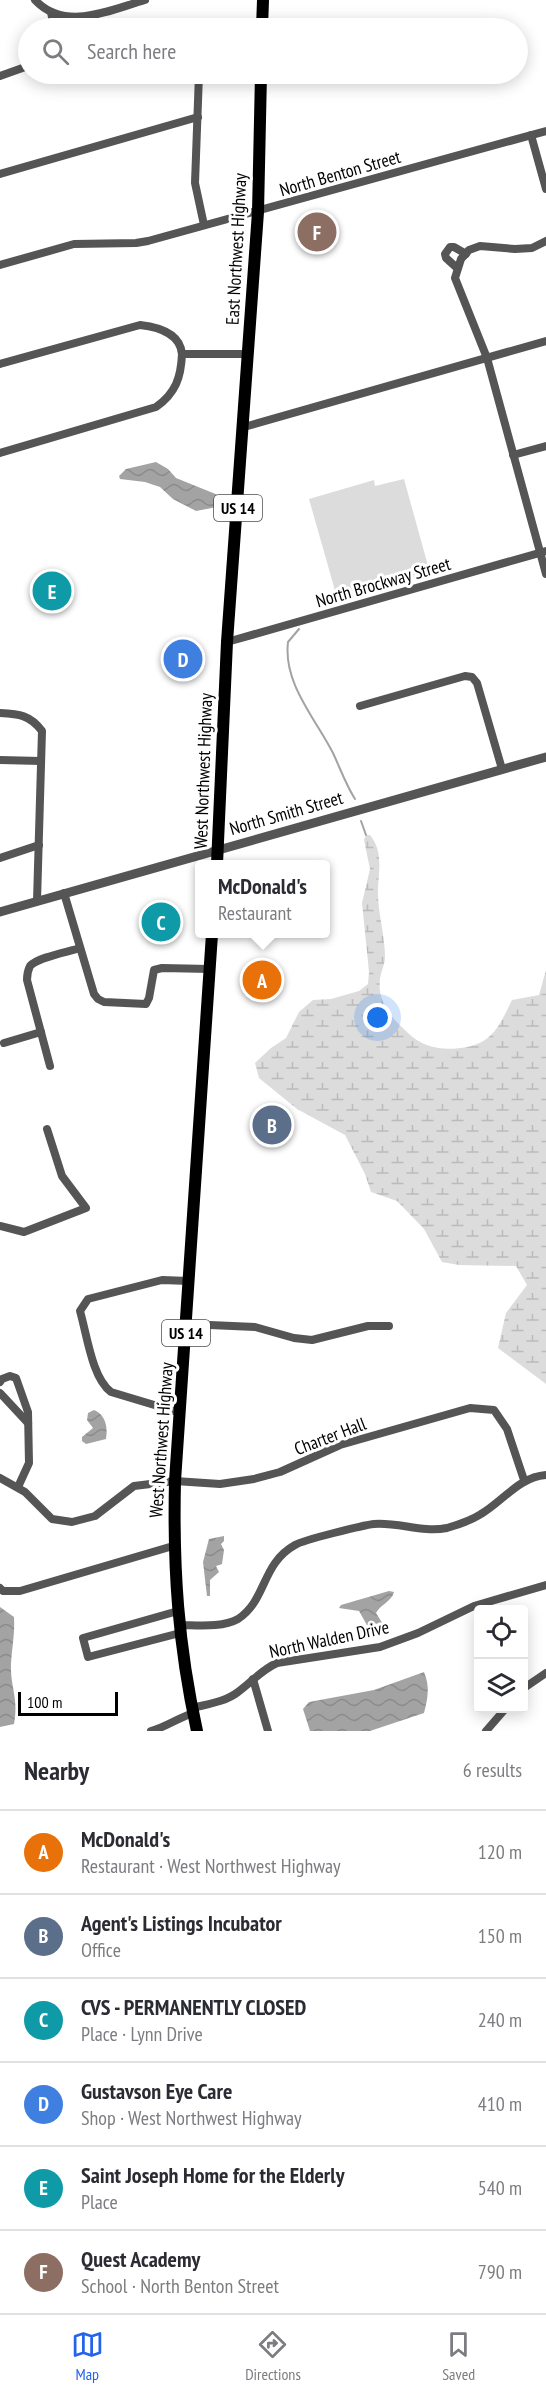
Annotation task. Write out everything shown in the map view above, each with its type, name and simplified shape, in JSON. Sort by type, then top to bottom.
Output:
[{"type":"main road","points":[[262,18],[263,0]]},
{"type":"main road","name":"East Northwest Highway","points":[[244,427],[258,212],[261,84]]},
{"type":"main road","name":"West Northwest Highway","points":[[217,860],[227,642],[244,427]]},
{"type":"main road","name":"West Northwest Highway","points":[[197,1731],[180,1629],[173,1546],[212,938]]},
{"type":"street","points":[[35,0],[51,12],[67,17],[84,17],[145,0]]},
{"type":"street","points":[[51,12],[52,18]]},
{"type":"street","points":[[0,76],[18,70]]},
{"type":"street","points":[[199,84],[195,183],[204,225]]},
{"type":"street","points":[[0,174],[198,117]]},
{"type":"street","name":"North Benton Street","points":[[0,265],[75,244],[136,243],[258,212],[546,131]]},
{"type":"street","points":[[531,135],[546,189]]},
{"type":"street","points":[[546,241],[532,248],[480,246],[469,250],[457,268],[455,278],[487,358],[513,455],[543,552],[546,574]]},
{"type":"street","points":[[457,268],[446,258],[447,249],[454,247],[466,254]]},
{"type":"street","points":[[0,364],[140,325],[158,329],[172,336],[180,345],[182,354],[181,370],[173,392],[156,407],[0,453]]},
{"type":"street","points":[[244,427],[546,341]]},
{"type":"street","points":[[182,354],[248,354]]},
{"type":"street","points":[[513,455],[546,446]]},
{"type":"street","name":"North Brockway Street","points":[[227,642],[543,552]]},
{"type":"street","points":[[360,706],[465,676],[472,677],[477,683],[502,769]]},
{"type":"street","points":[[0,713],[22,715],[34,720],[42,731],[37,901]]},
{"type":"street","name":"North Smith Street","points":[[0,912],[546,757]]},
{"type":"street","points":[[0,759],[41,761]]},
{"type":"street","points":[[0,858],[39,845]]},
{"type":"street","points":[[64,893],[94,994],[98,999],[104,1002],[146,1004],[154,970],[162,968],[210,969]]},
{"type":"street","points":[[50,1066],[27,980],[31,966],[40,960],[80,948]]},
{"type":"street","points":[[4,1043],[41,1032]]},
{"type":"street","points":[[0,1226],[24,1232],[86,1208],[62,1176],[47,1129]]},
{"type":"street","points":[[181,1413],[111,1392],[103,1387],[80,1311],[88,1299],[162,1280],[189,1281]]},
{"type":"street","points":[[187,1324],[255,1327],[294,1338],[312,1340],[368,1326],[388,1326]]},
{"type":"street","points":[[0,1383],[2,1379],[10,1376],[16,1378],[27,1412],[29,1463],[18,1487]]},
{"type":"street","points":[[0,1393],[28,1423]]},
{"type":"street","name":"Charter Hall","points":[[0,1478],[18,1487],[52,1519],[72,1522],[95,1516],[134,1486],[176,1481],[220,1484],[254,1479],[280,1472],[340,1445],[470,1408],[494,1410],[507,1428],[524,1480]]},
{"type":"street","points":[[178,1611],[83,1638],[88,1657],[180,1629],[237,1620],[256,1602],[266,1576],[277,1558],[296,1544],[374,1524],[429,1530],[448,1527],[480,1515],[524,1480],[546,1475]]},
{"type":"street","points":[[0,1588],[3,1591],[20,1591],[173,1546]]},
{"type":"street","name":"North Walden Drive","points":[[151,1731],[167,1727],[193,1711],[237,1693],[264,1668],[277,1663],[380,1647],[418,1633],[474,1605],[546,1585]]},
{"type":"street","points":[[528,1685],[546,1673]]},
{"type":"street","points":[[253,1679],[268,1731]]},
{"type":"street","points":[[486,1731],[502,1713]]},
{"type":"green space","points":[[404,479],[430,573],[338,601],[309,499],[374,480],[375,486]]},
{"type":"green space","points":[[366,835],[370,835],[379,854],[378,897],[385,957],[380,979],[381,995],[391,1016],[414,1038],[428,1046],[443,1049],[467,1047],[484,1041],[496,1030],[512,1000],[539,995],[546,970],[546,1384],[498,1348],[506,1313],[527,1285],[516,1266],[459,1265],[442,1262],[424,1229],[397,1201],[371,1192],[365,1174],[345,1135],[297,1109],[259,1078],[255,1063],[286,1038],[299,1012],[313,1000],[331,999],[359,991],[368,984],[369,972],[362,903],[370,869],[364,840]]},
{"type":"water","points":[[156,462],[168,469],[176,478],[218,495],[217,507],[196,511],[173,499],[160,487],[145,482],[120,479],[119,476],[126,469]]},
{"type":"water","points":[[94,1410],[105,1422],[106,1439],[86,1444],[82,1441],[82,1437],[93,1428],[87,1420],[88,1413]]},
{"type":"water","points":[[224,1536],[221,1544],[224,1550],[222,1564],[216,1566],[219,1572],[210,1580],[210,1596],[207,1596],[203,1562],[209,1539]]},
{"type":"water","points":[[389,1591],[394,1592],[393,1595],[376,1613],[386,1629],[385,1633],[372,1634],[359,1611],[339,1608],[341,1605]]},
{"type":"water","points":[[0,1607],[14,1617],[11,1672],[16,1707],[14,1724],[0,1727]]},
{"type":"water","points":[[424,1672],[428,1692],[424,1713],[370,1731],[310,1731],[303,1709],[309,1702],[374,1690]]},
{"type":"waterway","points":[[299,629],[288,642],[290,672],[302,700],[333,753],[355,799]]},
{"type":"waterway","points":[[361,821],[366,835]]},
{"type":"place","name":"Quest Academy","points":[[317,232]]},
{"type":"place","name":"Saint Joseph Home for the Elderly","points":[[52,591]]},
{"type":"place","name":"Gustavson Eye Care","points":[[183,659]]},
{"type":"place","name":"CVS - PERMANENTLY CLOSED","points":[[161,922]]},
{"type":"place","name":"McDonald's","points":[[262,980]]},
{"type":"place","name":"Agent's Listings Incubator","points":[[272,1125]]}]
